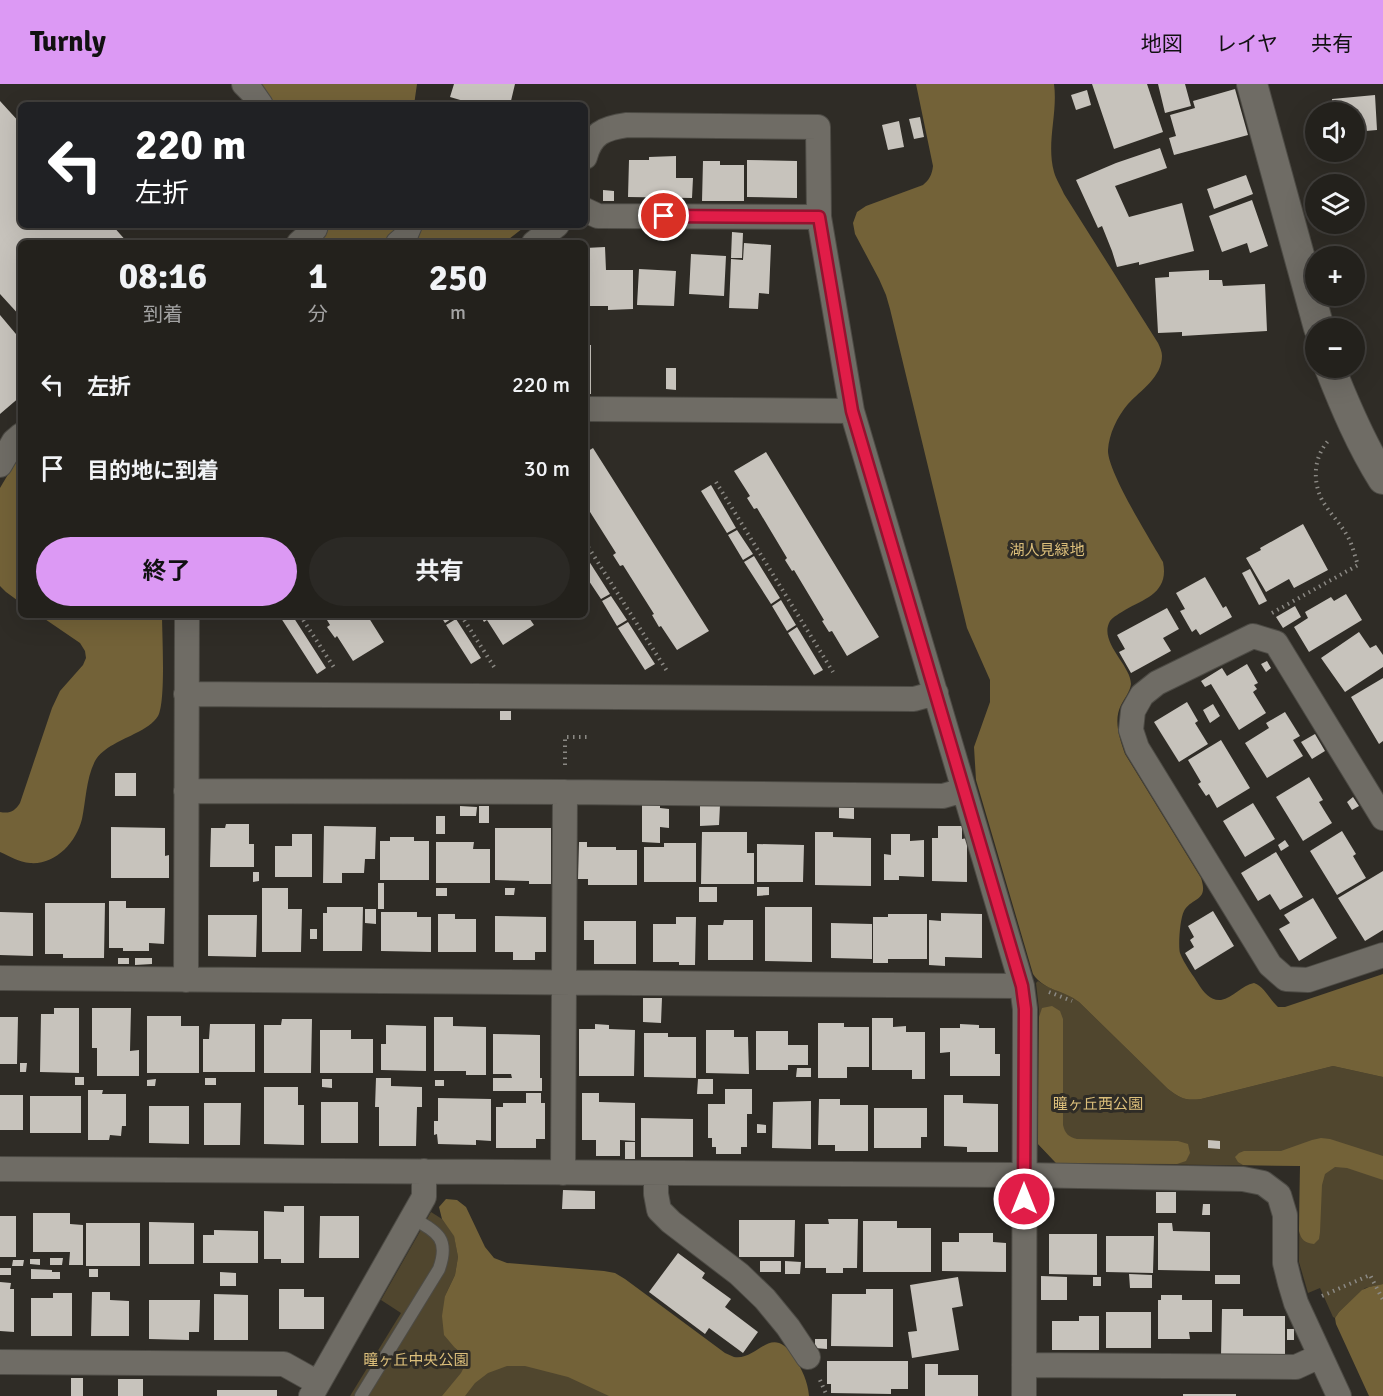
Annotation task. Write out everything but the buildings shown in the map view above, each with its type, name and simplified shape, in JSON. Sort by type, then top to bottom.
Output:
[{"type":"street","points":[[244,84],[259,102]]},
{"type":"street","points":[[1252,84],[1316,318]]},
{"type":"street","points":[[588,148],[597,135],[611,127],[627,125],[818,127],[819,217],[852,411],[1022,986],[1025,1009],[1024,1396]]},
{"type":"street","points":[[588,211],[598,216],[819,217]]},
{"type":"street","points":[[302,240],[315,228]]},
{"type":"street","points":[[538,240],[553,228]]},
{"type":"street","points":[[1334,378],[1360,439],[1383,479]]},
{"type":"street","points":[[588,409],[852,411]]},
{"type":"street","points":[[0,465],[18,438]]},
{"type":"street","points":[[186,980],[187,618]]},
{"type":"street","points":[[1383,818],[1276,643],[1253,636],[1157,683],[1142,695],[1133,711],[1131,730],[1137,748],[1270,965],[1286,979],[1308,980],[1383,955]]},
{"type":"street","points":[[186,694],[914,699],[936,693]]},
{"type":"street","points":[[186,791],[943,796],[964,789]]},
{"type":"street","points":[[563,1173],[565,792]]},
{"type":"street","points":[[0,978],[1022,986]]},
{"type":"street","points":[[0,1169],[1024,1175],[1243,1179],[1263,1183],[1279,1196],[1286,1215],[1286,1263],[1290,1283],[1296,1303],[1339,1396]]},
{"type":"street","points":[[0,1362],[284,1364],[314,1390],[424,1197],[424,1171]]},
{"type":"street","points":[[656,1173],[659,1210],[671,1222],[739,1274],[765,1299],[788,1327],[808,1357]]},
{"type":"street","points":[[1024,1365],[1296,1367],[1320,1356]]},
{"type":"lane","points":[[361,1396],[438,1269],[444,1255],[442,1241],[432,1229],[412,1218]]},
{"type":"path","points":[[1258,638],[1264,617],[1358,566],[1350,539],[1322,500],[1316,482],[1316,463],[1323,447],[1335,433],[1353,422]]},
{"type":"path","points":[[717,482],[838,681],[838,699]]},
{"type":"path","points":[[588,547],[672,679],[672,697]]},
{"type":"path","points":[[302,618],[340,677],[340,695]]},
{"type":"path","points":[[463,618],[501,678],[501,696]]},
{"type":"path","points":[[565,755],[565,737],[589,737]]},
{"type":"path","points":[[1323,1296],[1370,1275],[1383,1300]]},
{"type":"green space","points":[[260,84],[417,84],[414,102],[273,102]]},
{"type":"green space","name":"湖人見緑地","points":[[916,84],[1054,84],[1055,106],[1051,150],[1055,175],[1064,194],[1161,349],[1159,370],[1150,383],[1120,414],[1112,432],[1108,450],[1114,473],[1163,562],[1163,580],[1154,593],[1113,618],[1107,629],[1111,645],[1130,677],[1131,684],[1118,717],[1118,730],[1125,754],[1201,878],[1203,886],[1201,895],[1184,911],[1180,926],[1180,953],[1201,988],[1211,998],[1225,999],[1254,983],[1264,990],[1278,1007],[1285,1007],[1383,974],[1383,1077],[1333,1066],[1201,1099],[1183,1098],[1168,1089],[1079,1002],[1043,984],[1033,974],[976,780],[974,747],[990,702],[990,680],[967,628],[886,295],[855,234],[853,223],[857,212],[866,206],[923,185],[931,175],[933,166]]},
{"type":"green space","points":[[326,228],[523,228],[508,240],[320,240]]},
{"type":"green space","points":[[18,459],[18,601],[0,586],[0,488]]},
{"type":"green space","points":[[43,618],[162,618],[163,683],[158,716],[142,730],[108,748],[95,761],[88,782],[82,819],[70,844],[56,856],[39,863],[18,860],[0,852],[0,812],[12,811],[20,803],[52,708],[60,691],[83,665],[86,658],[80,643]]},
{"type":"green space","name":"瞳ヶ丘西公園","points":[[1038,981],[1079,1002],[1168,1089],[1183,1098],[1201,1099],[1333,1066],[1383,1077],[1383,1284],[1365,1288],[1335,1318],[1320,1288],[1308,1293],[1299,1262],[1300,1166],[1056,1163],[1038,1144],[1039,1009],[1036,983]]},
{"type":"green space","points":[[1052,1006],[1060,1011],[1063,1019],[1063,1125],[1066,1133],[1077,1139],[1178,1141],[1188,1144],[1190,1153],[1186,1161],[1177,1164],[1056,1163],[1038,1144],[1039,1017],[1042,1008]]},
{"type":"green space","points":[[1321,1138],[1383,1156],[1383,1180],[1347,1168],[1335,1167],[1325,1174],[1322,1185],[1319,1239],[1314,1244],[1304,1241],[1299,1231],[1300,1166],[1243,1165],[1235,1157],[1244,1151],[1281,1151]]},
{"type":"green space","points":[[446,1199],[457,1200],[466,1207],[485,1247],[494,1258],[507,1263],[615,1273],[725,1353],[734,1357],[743,1357],[771,1343],[778,1343],[786,1347],[802,1371],[809,1396],[609,1396],[568,1377],[525,1366],[507,1366],[488,1373],[475,1383],[465,1396],[442,1396],[461,1373],[466,1363],[463,1355],[444,1335],[442,1316],[445,1296],[455,1275],[458,1257],[454,1236],[442,1219],[439,1207]]},
{"type":"green space","name":"瞳ヶ丘中央公園","points":[[431,1212],[442,1219],[454,1235],[458,1257],[455,1275],[445,1296],[455,1348],[463,1355],[504,1347],[643,1396],[350,1396],[401,1313],[381,1300]]},
{"type":"green space","points":[[1383,1284],[1383,1396],[1369,1396],[1335,1318],[1362,1290]]},
{"type":"route","points":[[664,216],[819,217],[852,411],[1022,986],[1025,1009],[1024,1199]]}]
